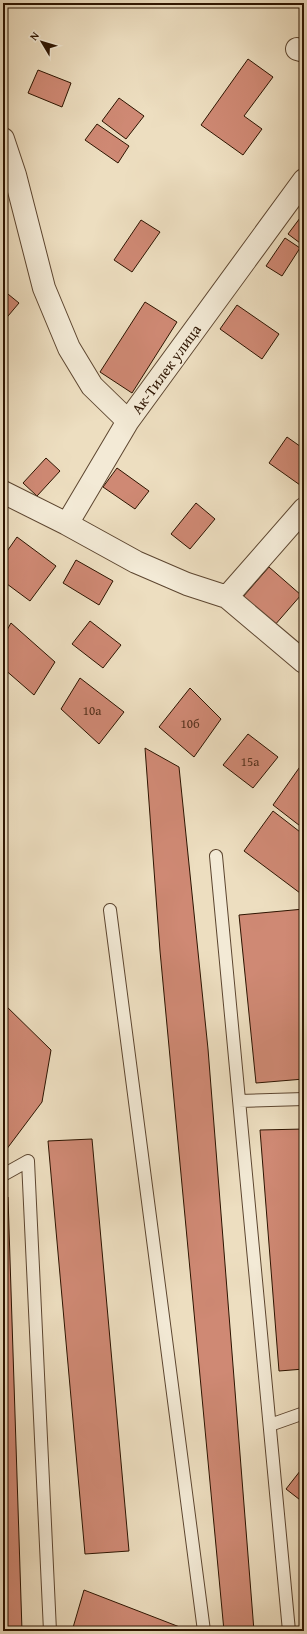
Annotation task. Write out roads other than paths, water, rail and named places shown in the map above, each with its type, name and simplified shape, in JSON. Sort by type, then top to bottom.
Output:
[{"type":"street","name":"Ак-Тилек улица","points":[[3,139],[15,175],[44,288],[68,348],[92,386],[128,421],[304,180]]},
{"type":"street","points":[[66,524],[128,421]]},
{"type":"street","points":[[3,492],[136,562],[187,584],[227,597],[304,662]]},
{"type":"street","points":[[227,597],[304,509]]},
{"type":"lane","points":[[216,856],[289,1631]]},
{"type":"lane","points":[[110,910],[204,1631]]},
{"type":"lane","points":[[239,1101],[304,1099]]},
{"type":"lane","points":[[3,1174],[28,1161],[50,1631]]},
{"type":"lane","points":[[270,1425],[304,1412]]}]
